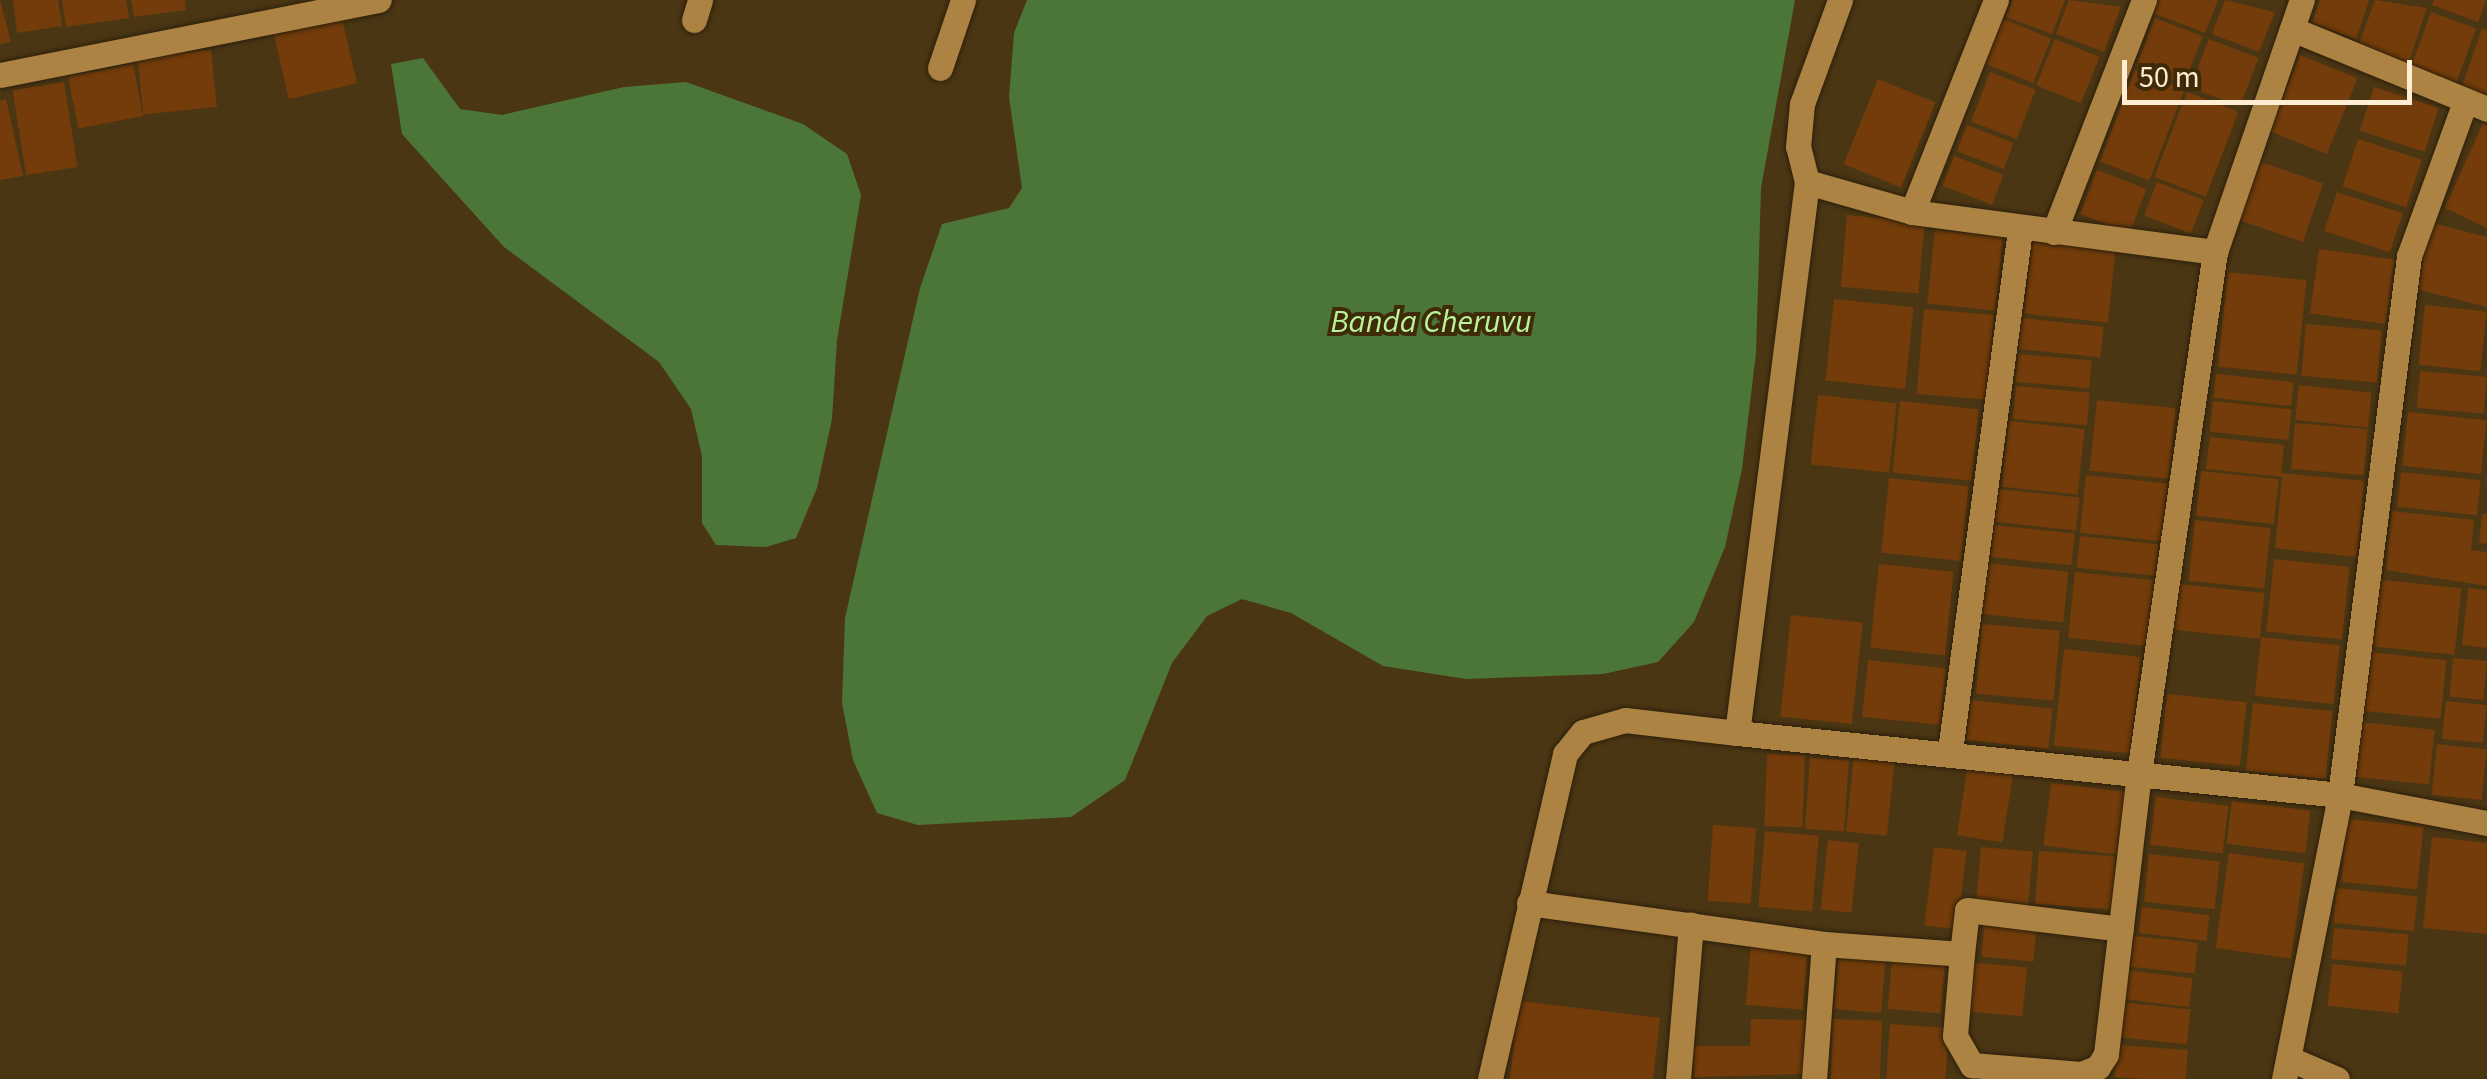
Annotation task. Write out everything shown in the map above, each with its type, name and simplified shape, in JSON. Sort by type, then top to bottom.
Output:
[{"type":"street","points":[[0,75],[379,0]]},
{"type":"street","points":[[940,68],[963,0]]},
{"type":"street","points":[[1737,732],[1807,182],[1798,147],[1802,104],[1840,0]]},
{"type":"street","points":[[1912,212],[1996,0]]},
{"type":"street","points":[[2054,232],[2144,0]]},
{"type":"street","points":[[2121,929],[1967,910],[1955,1036],[1960,1053],[1972,1065],[2082,1074],[2098,1068],[2106,1054],[2121,929],[2139,774],[2215,252],[2302,0]]},
{"type":"street","points":[[2292,29],[2476,106],[2408,256],[2340,795],[2287,1069],[2337,1079]]},
{"type":"street","points":[[1807,182],[1912,212],[2020,230],[2215,252]]},
{"type":"street","points":[[1950,751],[2020,230]]},
{"type":"street","points":[[1490,1079],[1565,754],[1582,732],[1626,720],[1950,751],[2340,795],[2487,823]]},
{"type":"street","points":[[1529,902],[1824,944],[1962,954]]},
{"type":"street","points":[[1678,1079],[1691,925]]},
{"type":"street","points":[[1814,1079],[1824,944]]},
{"type":"water","name":"Banda Cheruvu","points":[[1027,0],[1795,0],[1761,188],[1756,353],[1742,469],[1725,547],[1694,622],[1658,662],[1603,674],[1466,679],[1383,666],[1291,613],[1242,599],[1207,616],[1172,663],[1125,780],[1071,817],[918,825],[877,813],[853,760],[842,703],[845,618],[920,288],[942,224],[1009,208],[1022,188],[1009,97],[1014,33]]},
{"type":"water","points":[[423,58],[460,109],[502,115],[624,87],[686,82],[803,124],[847,154],[861,195],[837,340],[832,419],[817,488],[796,538],[766,547],[716,545],[702,523],[702,456],[691,409],[659,362],[504,247],[402,134],[391,64]]},
{"type":"building","points":[[0,0],[11,42],[0,44]]},
{"type":"building","points":[[13,0],[58,0],[62,26],[17,33]]},
{"type":"building","points":[[62,0],[126,0],[129,18],[66,27]]},
{"type":"building","points":[[131,0],[185,0],[186,10],[134,17]]},
{"type":"building","points":[[2013,0],[2065,0],[2052,34],[2006,17]]},
{"type":"building","points":[[2069,0],[2121,7],[2104,52],[2056,34]]},
{"type":"building","points":[[2158,0],[2218,0],[2205,33],[2153,13]]},
{"type":"building","points":[[2225,0],[2275,12],[2259,52],[2212,34]]},
{"type":"building","points":[[2320,0],[2369,0],[2356,39],[2312,23]]},
{"type":"building","points":[[2375,0],[2427,8],[2407,67],[2357,49]]},
{"type":"building","points":[[2434,0],[2486,0],[2478,22],[2432,5]]},
{"type":"building","points":[[2431,12],[2476,28],[2456,85],[2410,68]]},
{"type":"building","points":[[341,14],[357,83],[289,99],[273,30]]},
{"type":"building","points":[[2155,18],[2203,36],[2184,84],[2137,66]]},
{"type":"building","points":[[2003,19],[2051,38],[2033,83],[1985,64]]},
{"type":"building","points":[[2482,29],[2487,30],[2487,99],[2461,89]]},
{"type":"building","points":[[2055,39],[2100,57],[2081,103],[2036,85]]},
{"type":"building","points":[[2209,39],[2258,58],[2240,107],[2190,88]]},
{"type":"building","points":[[211,50],[217,107],[143,114],[137,58]]},
{"type":"building","points":[[2300,55],[2357,78],[2327,154],[2269,131]]},
{"type":"building","points":[[133,64],[143,116],[78,129],[68,77]]},
{"type":"building","points":[[2135,70],[2184,89],[2149,180],[2100,161]]},
{"type":"building","points":[[1990,72],[2036,90],[2017,139],[1971,121]]},
{"type":"building","points":[[1878,79],[1935,102],[1901,188],[1844,164]]},
{"type":"building","points":[[64,82],[77,167],[26,175],[13,90]]},
{"type":"building","points":[[2374,87],[2439,108],[2424,152],[2360,131]]},
{"type":"building","points":[[2187,92],[2238,112],[2206,197],[2154,177]]},
{"type":"building","points":[[6,99],[23,176],[0,180],[0,101]]},
{"type":"building","points":[[2483,123],[2487,125],[2487,228],[2445,208]]},
{"type":"building","points":[[1967,125],[2014,143],[2004,169],[1957,151]]},
{"type":"building","points":[[2358,139],[2422,160],[2406,207],[2343,187]]},
{"type":"building","points":[[1954,156],[2003,175],[1992,205],[1943,186]]},
{"type":"building","points":[[2255,160],[2323,183],[2303,242],[2235,219]]},
{"type":"building","points":[[2097,170],[2146,189],[2130,233],[2080,214]]},
{"type":"building","points":[[2157,182],[2204,200],[2191,234],[2144,216]]},
{"type":"building","points":[[2337,192],[2403,213],[2390,252],[2324,231]]},
{"type":"building","points":[[1847,215],[1925,222],[1918,294],[1841,287]]},
{"type":"building","points":[[2432,223],[2487,237],[2487,307],[2416,289]]},
{"type":"building","points":[[1935,230],[2003,237],[1995,311],[1927,304]]},
{"type":"building","points":[[2032,241],[2116,250],[2108,322],[2024,314]]},
{"type":"building","points":[[2319,249],[2394,260],[2385,324],[2310,313]]},
{"type":"building","points":[[2228,272],[2307,280],[2297,375],[2218,366]]},
{"type":"building","points":[[1834,299],[1914,307],[1905,389],[1825,381]]},
{"type":"building","points":[[2425,305],[2487,311],[2480,371],[2419,365]]},
{"type":"building","points":[[1924,309],[1994,315],[1986,400],[1917,394]]},
{"type":"building","points":[[2021,318],[2104,327],[2100,358],[2018,349]]},
{"type":"building","points":[[2306,324],[2382,331],[2377,382],[2301,376]]},
{"type":"building","points":[[2018,354],[2092,360],[2089,388],[2016,382]]},
{"type":"building","points":[[2420,371],[2487,377],[2484,414],[2417,408]]},
{"type":"building","points":[[2216,374],[2294,382],[2291,406],[2213,398]]},
{"type":"building","points":[[2299,385],[2372,393],[2368,427],[2295,420]]},
{"type":"building","points":[[2016,386],[2090,392],[2087,425],[2013,419]]},
{"type":"building","points":[[1818,395],[1897,403],[1889,473],[1811,465]]},
{"type":"building","points":[[2097,400],[2176,408],[2168,479],[2090,471]]},
{"type":"building","points":[[1900,401],[1979,409],[1971,481],[1892,473]]},
{"type":"building","points":[[2213,401],[2292,409],[2288,440],[2210,432]]},
{"type":"building","points":[[2408,412],[2487,420],[2481,474],[2402,466]]},
{"type":"building","points":[[2009,421],[2085,429],[2078,495],[2002,487]]},
{"type":"building","points":[[2295,423],[2368,429],[2364,475],[2291,469]]},
{"type":"building","points":[[2210,437],[2284,445],[2281,473],[2364,481],[2357,557],[2275,548],[2282,477],[2206,469]]},
{"type":"building","points":[[2201,471],[2279,479],[2274,524],[2196,516]]},
{"type":"building","points":[[2401,472],[2481,480],[2477,515],[2397,507]]},
{"type":"building","points":[[2086,475],[2168,484],[2161,541],[2080,533]]},
{"type":"building","points":[[1889,478],[1969,486],[1961,561],[1881,553]]},
{"type":"building","points":[[1998,489],[2080,498],[2076,530],[1995,522]]},
{"type":"building","points":[[2392,511],[2474,520],[2471,550],[2487,552],[2487,586],[2386,570]]},
{"type":"building","points":[[2482,514],[2487,514],[2487,544],[2479,543]]},
{"type":"building","points":[[2195,520],[2271,528],[2264,589],[2189,581]]},
{"type":"building","points":[[1994,525],[2075,533],[2071,565],[1991,557]]},
{"type":"building","points":[[2080,536],[2159,544],[2155,576],[2077,568]]},
{"type":"building","points":[[2274,559],[2350,567],[2342,640],[2266,632]]},
{"type":"building","points":[[1985,563],[2069,572],[2063,623],[1980,614]]},
{"type":"building","points":[[1879,564],[1954,572],[1945,655],[1870,648]]},
{"type":"building","points":[[2075,572],[2154,580],[2147,646],[2068,638]]},
{"type":"building","points":[[2374,579],[2462,588],[2455,655],[2367,646]]},
{"type":"building","points":[[2179,584],[2265,593],[2260,639],[2174,630]]},
{"type":"building","points":[[2468,588],[2487,590],[2487,648],[2462,645]]},
{"type":"building","points":[[1791,615],[1863,623],[1852,724],[1780,716]]},
{"type":"building","points":[[1982,624],[2060,631],[2054,701],[1976,694]]},
{"type":"building","points":[[2261,637],[2340,645],[2333,704],[2255,696]]},
{"type":"building","points":[[2064,649],[2141,657],[2130,754],[2054,745]]},
{"type":"building","points":[[2369,652],[2447,660],[2440,719],[2363,711]]},
{"type":"building","points":[[2453,658],[2487,661],[2483,700],[2450,697]]},
{"type":"building","points":[[1868,660],[1946,668],[1940,725],[1862,717]]},
{"type":"building","points":[[2167,694],[2247,702],[2240,766],[2160,758]]},
{"type":"building","points":[[1970,700],[2053,709],[2048,748],[1966,740]]},
{"type":"building","points":[[2446,701],[2487,705],[2483,743],[2442,739]]},
{"type":"building","points":[[2253,703],[2333,711],[2325,779],[2246,771]]},
{"type":"building","points":[[2360,722],[2435,730],[2429,785],[2354,777]]},
{"type":"building","points":[[2437,744],[2487,749],[2481,800],[2432,795]]},
{"type":"building","points":[[1767,754],[1805,755],[1802,827],[1764,826]]},
{"type":"building","points":[[1854,756],[1895,760],[1887,836],[1846,832]]},
{"type":"building","points":[[1810,758],[1849,761],[1844,832],[1805,829]]},
{"type":"building","points":[[1968,765],[2013,772],[2002,842],[1957,835]]},
{"type":"building","points":[[2051,783],[2130,793],[2123,855],[2043,846]]},
{"type":"building","points":[[2156,797],[2228,806],[2223,854],[2150,845]]},
{"type":"building","points":[[2232,801],[2310,811],[2305,853],[2227,844]]},
{"type":"building","points":[[2348,819],[2424,827],[2417,890],[2341,882]]},
{"type":"building","points":[[1713,825],[1756,828],[1751,904],[1708,901]]},
{"type":"building","points":[[1765,831],[1819,836],[1812,911],[1758,907]]},
{"type":"building","points":[[2432,837],[2487,843],[2487,934],[2423,928]]},
{"type":"building","points":[[1828,840],[1859,843],[1852,913],[1821,910]]},
{"type":"building","points":[[1934,847],[1967,851],[1957,929],[1924,925]]},
{"type":"building","points":[[1981,847],[2033,852],[2028,910],[1976,906]]},
{"type":"building","points":[[2039,851],[2116,856],[2112,909],[2035,904]]},
{"type":"building","points":[[2229,853],[2304,864],[2291,959],[2216,948]]},
{"type":"building","points":[[2149,854],[2220,861],[2215,909],[2144,902]]},
{"type":"building","points":[[2337,888],[2418,896],[2414,931],[2333,923]]},
{"type":"building","points":[[2142,907],[2209,915],[2206,941],[2139,933]]},
{"type":"building","points":[[1985,918],[2037,923],[2033,961],[1982,957]]},
{"type":"building","points":[[2334,928],[2409,935],[2406,965],[2331,959]]},
{"type":"building","points":[[2134,936],[2198,943],[2194,974],[2131,967]]},
{"type":"building","points":[[1751,944],[1808,949],[1802,1010],[1746,1005]]},
{"type":"building","points":[[1839,953],[1886,957],[1881,1013],[1834,1009]]},
{"type":"building","points":[[1892,960],[1945,965],[1941,1013],[1888,1009]]},
{"type":"building","points":[[1975,963],[2027,968],[2023,1016],[1971,1012]]},
{"type":"building","points":[[2332,964],[2403,971],[2398,1013],[2328,1006]]},
{"type":"building","points":[[2125,970],[2192,978],[2189,1007],[2121,999]]},
{"type":"building","points":[[1519,1001],[1660,1018],[1653,1079],[1510,1079]]},
{"type":"building","points":[[2119,1002],[2191,1010],[2187,1044],[2115,1037]]},
{"type":"building","points":[[1751,1019],[1805,1020],[1804,1074],[1694,1077],[1694,1046],[1750,1046]]},
{"type":"building","points":[[1833,1019],[1882,1021],[1880,1079],[1831,1079]]},
{"type":"building","points":[[1890,1024],[1949,1028],[1945,1079],[1886,1079]]},
{"type":"building","points":[[2117,1045],[2188,1050],[2186,1079],[2115,1077]]}]
